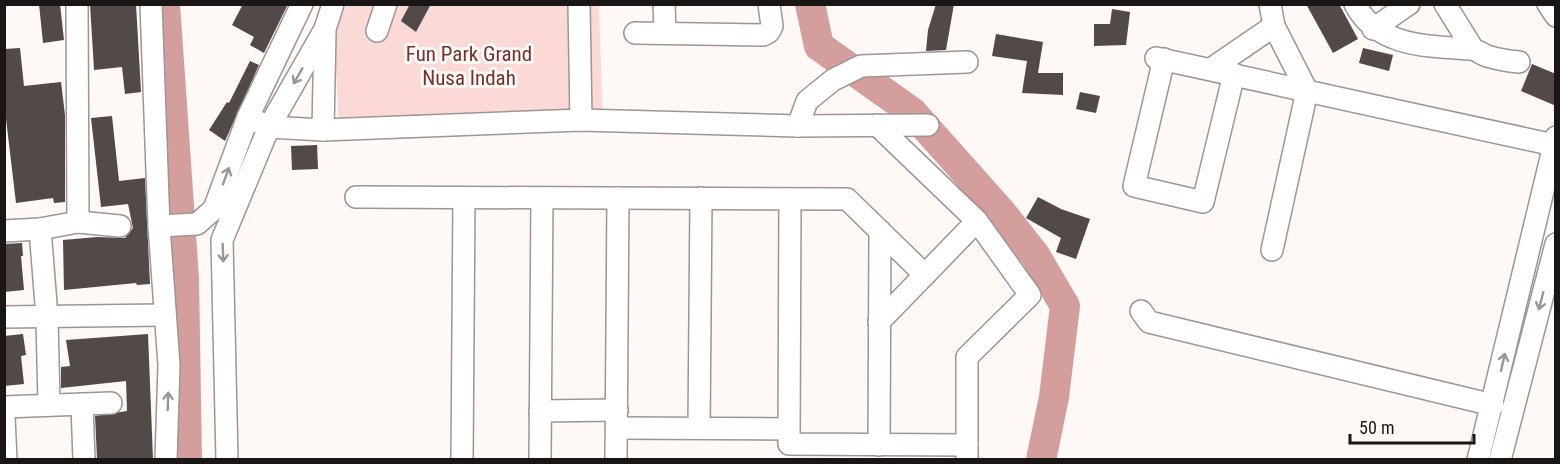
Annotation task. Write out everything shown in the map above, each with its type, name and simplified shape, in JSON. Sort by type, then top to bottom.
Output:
[{"type":"street","points":[[77,4],[78,222]]},
{"type":"street","points":[[151,4],[169,365],[166,459]]},
{"type":"street","points":[[227,459],[222,212],[248,117],[302,4]]},
{"type":"street","points":[[163,226],[197,224],[222,212],[325,29],[333,4]]},
{"type":"street","points":[[377,31],[386,4]]},
{"type":"street","points":[[579,4],[581,120]]},
{"type":"street","points":[[664,4],[664,32]]},
{"type":"street","points":[[635,33],[763,35],[769,32],[772,26],[769,4]]},
{"type":"street","points":[[1270,4],[1274,26],[1306,91],[1272,250]]},
{"type":"street","points":[[1355,4],[1373,29],[1398,39],[1450,50],[1473,49],[1487,56],[1519,62]]},
{"type":"street","points":[[1373,29],[1408,4]]},
{"type":"street","points":[[1445,4],[1473,49]]},
{"type":"street","points":[[1548,4],[1556,16]]},
{"type":"street","points":[[1211,69],[1274,26]]},
{"type":"street","points":[[323,130],[325,29]]},
{"type":"street","points":[[1234,74],[1203,202],[1134,186],[1160,59],[1234,74],[1306,91],[1555,141],[1493,405],[1478,459]]},
{"type":"street","points":[[798,126],[807,101],[853,70],[968,62]]},
{"type":"street","points":[[248,117],[269,127],[323,130],[581,120],[798,126],[919,125]]},
{"type":"street","points":[[790,199],[789,444],[879,445],[967,452],[967,357],[1030,295],[977,221],[877,125]]},
{"type":"street","points":[[356,197],[847,199],[925,275]]},
{"type":"street","points":[[462,459],[464,198]]},
{"type":"street","points":[[540,459],[542,198]]},
{"type":"street","points":[[616,459],[618,198]]},
{"type":"street","points":[[699,428],[701,198]]},
{"type":"street","points":[[879,322],[977,221]]},
{"type":"street","points":[[4,231],[40,229],[78,222],[120,226]]},
{"type":"street","points":[[40,229],[47,317],[49,405]]},
{"type":"street","points":[[879,445],[880,231]]},
{"type":"street","points":[[1500,459],[1556,244]]},
{"type":"street","points":[[1141,312],[1149,322],[1493,405]]},
{"type":"street","points":[[4,318],[165,315]]},
{"type":"street","points":[[4,407],[111,403]]},
{"type":"street","points":[[82,404],[84,459]]},
{"type":"street","points":[[540,411],[699,428],[789,429]]},
{"type":"street","points":[[4,417],[6,459]]},
{"type":"green space","name":"Fun Park Grand Nusa Indah","points":[[347,5],[599,5],[603,127],[339,128],[334,28]]},
{"type":"building","points":[[39,4],[60,4],[64,40],[43,43]]},
{"type":"building","points":[[90,4],[136,4],[141,92],[125,94],[122,67],[94,70]]},
{"type":"building","points":[[243,4],[288,4],[264,53],[250,45],[254,37],[232,25]]},
{"type":"building","points":[[410,4],[431,4],[416,32],[401,21]]},
{"type":"building","points":[[936,4],[954,4],[946,50],[926,51],[928,30]]},
{"type":"building","points":[[1306,4],[1339,4],[1358,39],[1333,53]]},
{"type":"building","points":[[1112,9],[1130,12],[1126,45],[1094,46],[1094,24],[1110,24]]},
{"type":"building","points":[[996,34],[1043,42],[1038,73],[1063,73],[1063,95],[1022,93],[1027,61],[992,56]]},
{"type":"building","points":[[20,48],[24,86],[61,82],[65,115],[65,202],[54,203],[53,198],[16,203],[4,102],[4,49]]},
{"type":"building","points":[[1363,48],[1393,55],[1389,71],[1359,63]]},
{"type":"building","points":[[250,61],[259,65],[225,141],[209,130],[227,102],[229,103]]},
{"type":"building","points":[[1532,64],[1556,74],[1556,106],[1521,91]]},
{"type":"building","points":[[1080,92],[1100,96],[1096,113],[1076,109]]},
{"type":"building","points":[[112,116],[119,181],[145,178],[150,284],[137,285],[136,283],[64,290],[63,240],[97,237],[125,238],[133,228],[128,204],[101,207],[91,118]]},
{"type":"building","points":[[317,145],[318,169],[292,170],[291,146]]},
{"type":"building","points":[[1038,197],[1061,209],[1090,219],[1076,259],[1056,252],[1061,238],[1026,218]]},
{"type":"building","points":[[22,243],[24,290],[4,292],[4,244]]},
{"type":"building","points":[[23,334],[26,355],[21,356],[24,384],[4,386],[4,336]]},
{"type":"building","points":[[148,334],[153,459],[97,459],[95,416],[127,411],[126,381],[61,388],[61,367],[70,366],[66,340]]},
{"type":"waterway","points":[[165,4],[184,278],[187,460]]},
{"type":"waterway","points":[[810,4],[819,46],[912,112],[1002,213],[1035,255],[1065,306],[1054,397],[1041,460]]}]
